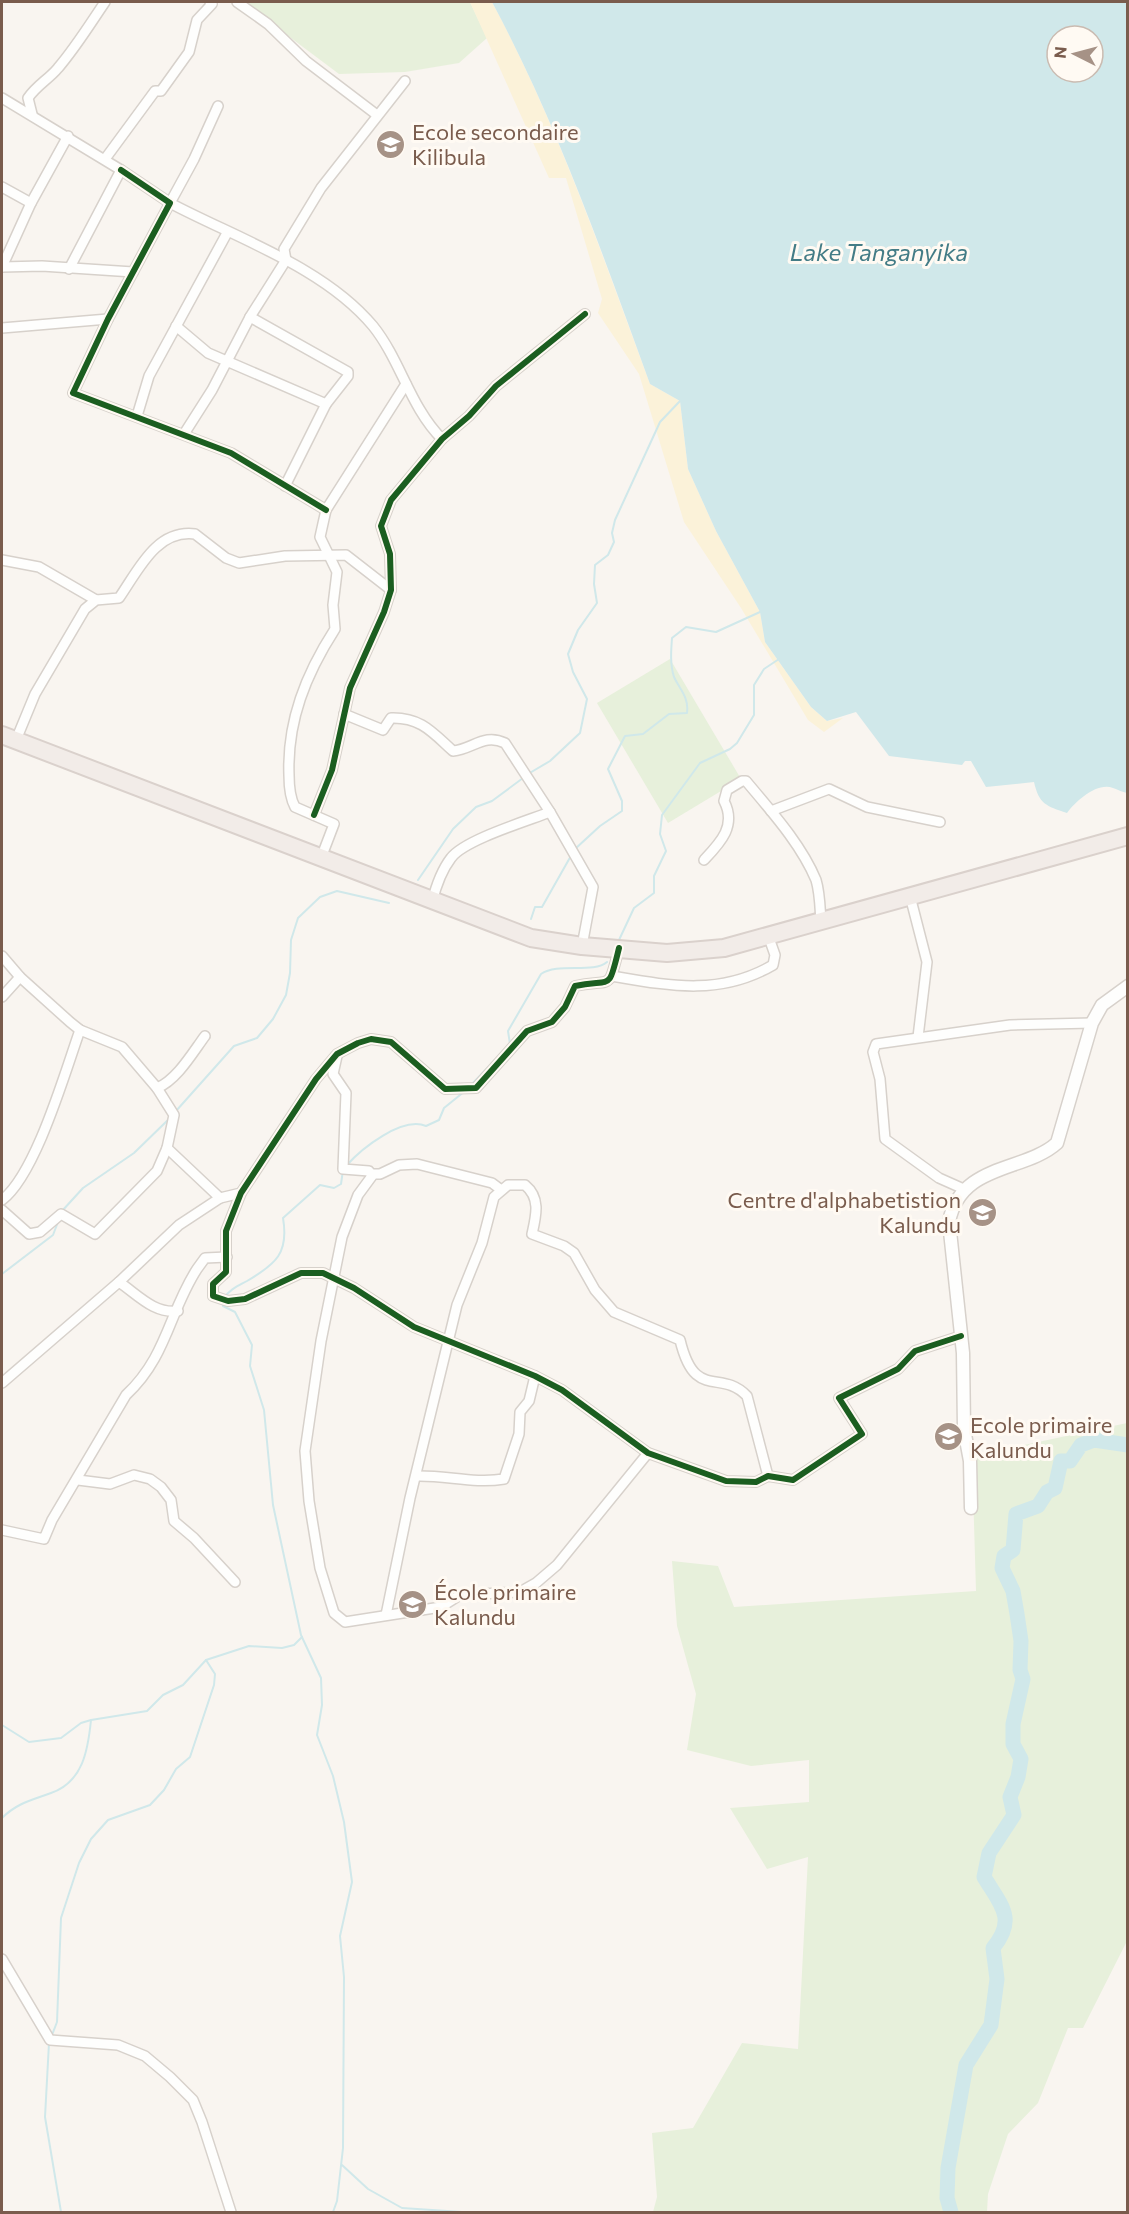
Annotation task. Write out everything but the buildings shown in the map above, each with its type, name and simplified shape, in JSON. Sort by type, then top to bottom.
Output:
[{"type":"highway","points":[[9,738],[432,902],[531,938],[582,946],[667,953],[724,948],[1128,836]]},
{"type":"street","points":[[32,114],[28,98],[38,84],[56,71],[66,59],[105,2]]},
{"type":"street","points":[[105,159],[155,91],[161,91],[189,52],[198,20],[212,2]]},
{"type":"street","points":[[237,2],[268,24],[306,61],[377,115]]},
{"type":"street","points":[[184,434],[212,390],[250,317],[285,260],[284,249],[321,188],[405,81]]},
{"type":"street","points":[[2,98],[105,159],[170,203],[285,260],[332,288],[371,324],[384,340],[422,414],[442,439]]},
{"type":"street","points":[[218,106],[194,159],[108,319],[74,393],[231,453],[326,510]]},
{"type":"street","points":[[68,136],[31,203],[2,267],[42,266],[133,272]]},
{"type":"street","points":[[69,269],[121,170]]},
{"type":"street","points":[[2,187],[31,203]]},
{"type":"street","points":[[137,416],[149,376],[227,233]]},
{"type":"street","points":[[314,814],[332,770],[353,681],[384,612],[391,590],[390,554],[382,533],[382,519],[391,501],[442,439],[469,416],[496,386],[585,314]]},
{"type":"street","points":[[250,317],[348,372],[348,376],[326,404],[285,486]]},
{"type":"street","points":[[2,328],[108,319]]},
{"type":"street","points":[[176,326],[192,342],[226,361],[262,374],[326,404]]},
{"type":"street","points":[[321,858],[334,824],[298,809],[293,804],[289,762],[292,723],[303,688],[320,649],[335,629],[333,605],[337,572],[320,537],[326,510],[406,384]]},
{"type":"street","points":[[9,738],[85,609],[96,600],[119,598],[158,544],[172,535],[195,534],[226,558],[239,563],[285,556],[346,555],[391,590]]},
{"type":"street","points":[[2,560],[39,567],[96,600]]},
{"type":"street","points":[[344,714],[383,729],[392,718],[414,720],[430,728],[453,751],[465,750],[477,742],[494,738],[505,743],[549,812],[592,887],[582,946]]},
{"type":"street","points":[[704,860],[727,834],[728,809],[724,801],[727,790],[744,780],[771,811],[815,879],[821,922]]},
{"type":"street","points":[[771,811],[829,789],[867,807],[940,822]]},
{"type":"street","points":[[432,902],[442,872],[452,856],[485,837],[549,812]]},
{"type":"street","points":[[910,896],[927,962],[927,983],[918,1037]]},
{"type":"street","points":[[612,976],[674,985],[726,985],[773,965],[776,955],[768,934]]},
{"type":"street","points":[[619,948],[612,976],[605,983],[574,986],[565,1007],[552,1022],[527,1031],[476,1088],[445,1089],[391,1042],[383,1040],[358,1043],[338,1054],[316,1079],[241,1194],[226,1231],[226,1272],[213,1284],[211,1291],[213,1296],[228,1301],[258,1295],[301,1273],[311,1271],[333,1277],[414,1327],[535,1376],[584,1405],[648,1453],[726,1481],[756,1482],[768,1476],[793,1480],[862,1434],[839,1398],[898,1369],[915,1351],[961,1336]]},
{"type":"street","points":[[2,956],[20,977],[80,1030],[122,1047],[157,1088],[174,1114],[167,1148],[157,1171],[95,1234],[72,1218],[61,1214],[40,1232],[29,1234],[2,1210]]},
{"type":"street","points":[[2,997],[20,977]]},
{"type":"street","points":[[971,1508],[970,1461],[964,1429],[961,1336],[949,1222],[956,1200],[966,1190],[999,1168],[1047,1152],[1057,1143],[1092,1023],[1102,1005],[1128,986]]},
{"type":"street","points":[[966,1190],[939,1178],[885,1139],[880,1079],[873,1052],[876,1044],[1010,1025],[1092,1023]]},
{"type":"street","points":[[2,1200],[13,1189],[31,1156],[53,1106],[80,1030]]},
{"type":"street","points":[[157,1088],[163,1086],[205,1036]]},
{"type":"street","points":[[338,1054],[333,1074],[346,1093],[343,1169],[380,1174],[399,1165],[417,1164],[492,1183],[500,1189]]},
{"type":"street","points":[[167,1148],[220,1198]]},
{"type":"street","points":[[371,1174],[369,1183],[354,1205],[342,1237],[321,1341],[305,1451],[309,1501],[320,1568],[334,1613],[345,1622],[441,1607],[460,1595],[520,1592],[536,1583],[557,1564],[648,1453]]},
{"type":"street","points":[[386,1615],[457,1305],[482,1243],[494,1197],[500,1189],[516,1184],[525,1185],[531,1190],[536,1202],[532,1234],[574,1252],[595,1290],[614,1312],[680,1340],[688,1364],[698,1376],[712,1383],[738,1386],[747,1396],[768,1476]]},
{"type":"street","points":[[2,1383],[119,1282],[178,1225],[220,1198],[241,1194]]},
{"type":"street","points":[[2,1530],[44,1539],[57,1511],[78,1480],[126,1395],[142,1380],[156,1359],[190,1278],[206,1258],[227,1257]]},
{"type":"street","points":[[119,1282],[164,1313],[178,1311]]},
{"type":"street","points":[[416,1476],[443,1477],[463,1481],[504,1479],[518,1441],[520,1412],[529,1401],[535,1376]]},
{"type":"street","points":[[78,1480],[110,1484],[134,1475],[155,1482],[171,1500],[174,1521],[194,1538],[235,1582]]},
{"type":"street","points":[[2,1959],[50,2040],[118,2045],[146,2056],[192,2100],[202,2122],[231,2212]]},
{"type":"green space","points":[[243,2],[470,2],[487,38],[459,63],[405,72],[339,74]]},
{"type":"green space","points":[[670,659],[741,779],[668,823],[597,703]]},
{"type":"green space","points":[[1127,1423],[1127,1941],[1083,2028],[1068,2028],[1038,2103],[1008,2134],[988,2194],[987,2212],[653,2212],[657,2197],[652,2133],[693,2128],[742,2043],[798,2049],[808,1857],[767,1869],[730,1808],[809,1802],[809,1760],[751,1766],[687,1750],[696,1694],[677,1626],[672,1561],[718,1566],[734,1607],[976,1591],[972,1456]]},
{"type":"sand","points":[[470,2],[492,2],[558,142],[650,384],[680,401],[688,469],[716,531],[760,612],[765,642],[811,707],[827,721],[843,718],[824,732],[808,720],[741,608],[684,522],[639,374],[598,313],[602,299],[566,178],[549,178]]},
{"type":"water","name":"Lake Tanganyika","points":[[492,2],[1127,2],[1127,793],[1107,787],[1094,790],[1081,798],[1067,813],[1044,803],[1038,795],[1034,782],[986,787],[971,761],[965,761],[962,765],[889,756],[856,712],[827,721],[811,707],[765,642],[760,612],[716,531],[688,469],[680,401],[650,384],[578,190],[538,95]]},
{"type":"waterway","points":[[528,774],[550,761],[580,733],[587,699],[573,672],[568,654],[578,630],[597,603],[594,584],[595,565],[608,555],[614,542],[612,533],[615,520],[660,422],[680,401]]},
{"type":"waterway","points":[[575,849],[600,826],[622,811],[622,801],[608,769],[625,736],[643,734],[669,714],[687,713],[685,698],[674,677],[671,658],[672,638],[686,627],[716,632],[760,612]]},
{"type":"waterway","points":[[619,940],[634,908],[654,893],[654,876],[666,851],[660,834],[662,815],[700,763],[730,749],[737,743],[754,715],[754,685],[764,669],[779,659]]},
{"type":"waterway","points":[[418,880],[453,829],[476,807],[492,801],[523,778]]},
{"type":"waterway","points":[[531,919],[535,907],[542,907],[572,854]]},
{"type":"waterway","points":[[176,1111],[234,1046],[257,1038],[273,1019],[286,995],[290,973],[291,940],[298,918],[320,897],[337,891],[389,903]]},
{"type":"waterway","points":[[510,1044],[508,1031],[541,974],[557,969],[593,967],[607,962]]},
{"type":"waterway","points":[[471,1085],[498,1057]]},
{"type":"waterway","points":[[346,1166],[361,1151],[394,1130],[416,1124],[426,1126],[439,1120],[444,1108],[465,1091]]},
{"type":"waterway","points":[[62,1211],[83,1188],[134,1153],[170,1118]]},
{"type":"waterway","points":[[224,1298],[232,1290],[273,1263],[282,1249],[283,1218],[320,1185],[334,1188],[341,1184],[343,1170]]},
{"type":"waterway","points":[[2,1274],[53,1235],[58,1222]]},
{"type":"waterway","points":[[223,1303],[223,1306],[235,1312],[252,1345],[250,1366],[264,1410],[273,1505],[301,1635],[321,1678],[322,1705],[317,1735],[333,1776],[344,1822],[352,1882],[340,1936],[344,1977],[343,2148],[337,2201],[333,2212]]},
{"type":"waterway","points":[[951,2212],[947,2198],[948,2168],[966,2065],[991,2025],[997,1979],[993,1948],[1004,1929],[1005,1920],[1001,1904],[984,1877],[989,1853],[1014,1815],[1010,1797],[1018,1777],[1021,1759],[1013,1744],[1013,1724],[1023,1679],[1020,1670],[1021,1641],[1013,1591],[1002,1568],[1004,1556],[1013,1550],[1016,1514],[1038,1506],[1047,1492],[1055,1488],[1061,1461],[1070,1461],[1081,1445],[1094,1440],[1128,1445]]},
{"type":"waterway","points":[[2,1725],[29,1742],[61,1738],[81,1723],[147,1711],[163,1695],[183,1685],[206,1660],[249,1646],[282,1648],[294,1645],[302,1637]]},
{"type":"waterway","points":[[52,2035],[57,2022],[61,1918],[79,1863],[91,1839],[108,1820],[150,1805],[164,1790],[176,1769],[190,1757],[214,1685],[215,1674],[206,1660]]},
{"type":"waterway","points":[[2,1818],[19,1805],[62,1788],[70,1781],[82,1764],[91,1720]]},
{"type":"waterway","points":[[49,2043],[45,2117],[61,2212]]},
{"type":"waterway","points":[[342,2165],[368,2189],[402,2208],[462,2212]]},
{"type":"cycle path","points":[[121,170],[170,203],[108,319],[73,393],[231,453],[326,510]]},
{"type":"cycle path","points":[[314,815],[332,770],[350,688],[384,612],[391,590],[390,554],[381,526],[391,500],[442,439],[469,416],[496,386],[585,314]]},
{"type":"cycle path","points":[[619,948],[613,972],[607,981],[575,986],[565,1007],[552,1022],[527,1031],[476,1088],[445,1089],[391,1042],[371,1039],[337,1054],[316,1079],[241,1193],[226,1231],[226,1272],[213,1284],[213,1296],[228,1301],[245,1299],[301,1273],[323,1273],[354,1288],[414,1327],[535,1376],[562,1390],[648,1453],[726,1481],[756,1482],[768,1476],[793,1480],[862,1434],[839,1398],[898,1369],[915,1351],[961,1336]]},
{"type":"place","name":"Ecole secondaire Kilibula","points":[[391,144]]},
{"type":"place","name":"Centre d'alphabetistion Kalundu","points":[[982,1212]]},
{"type":"place","name":"Ecole primaire Kalundu","points":[[949,1437]]},
{"type":"place","name":"École primaire Kalundu","points":[[413,1604]]}]
